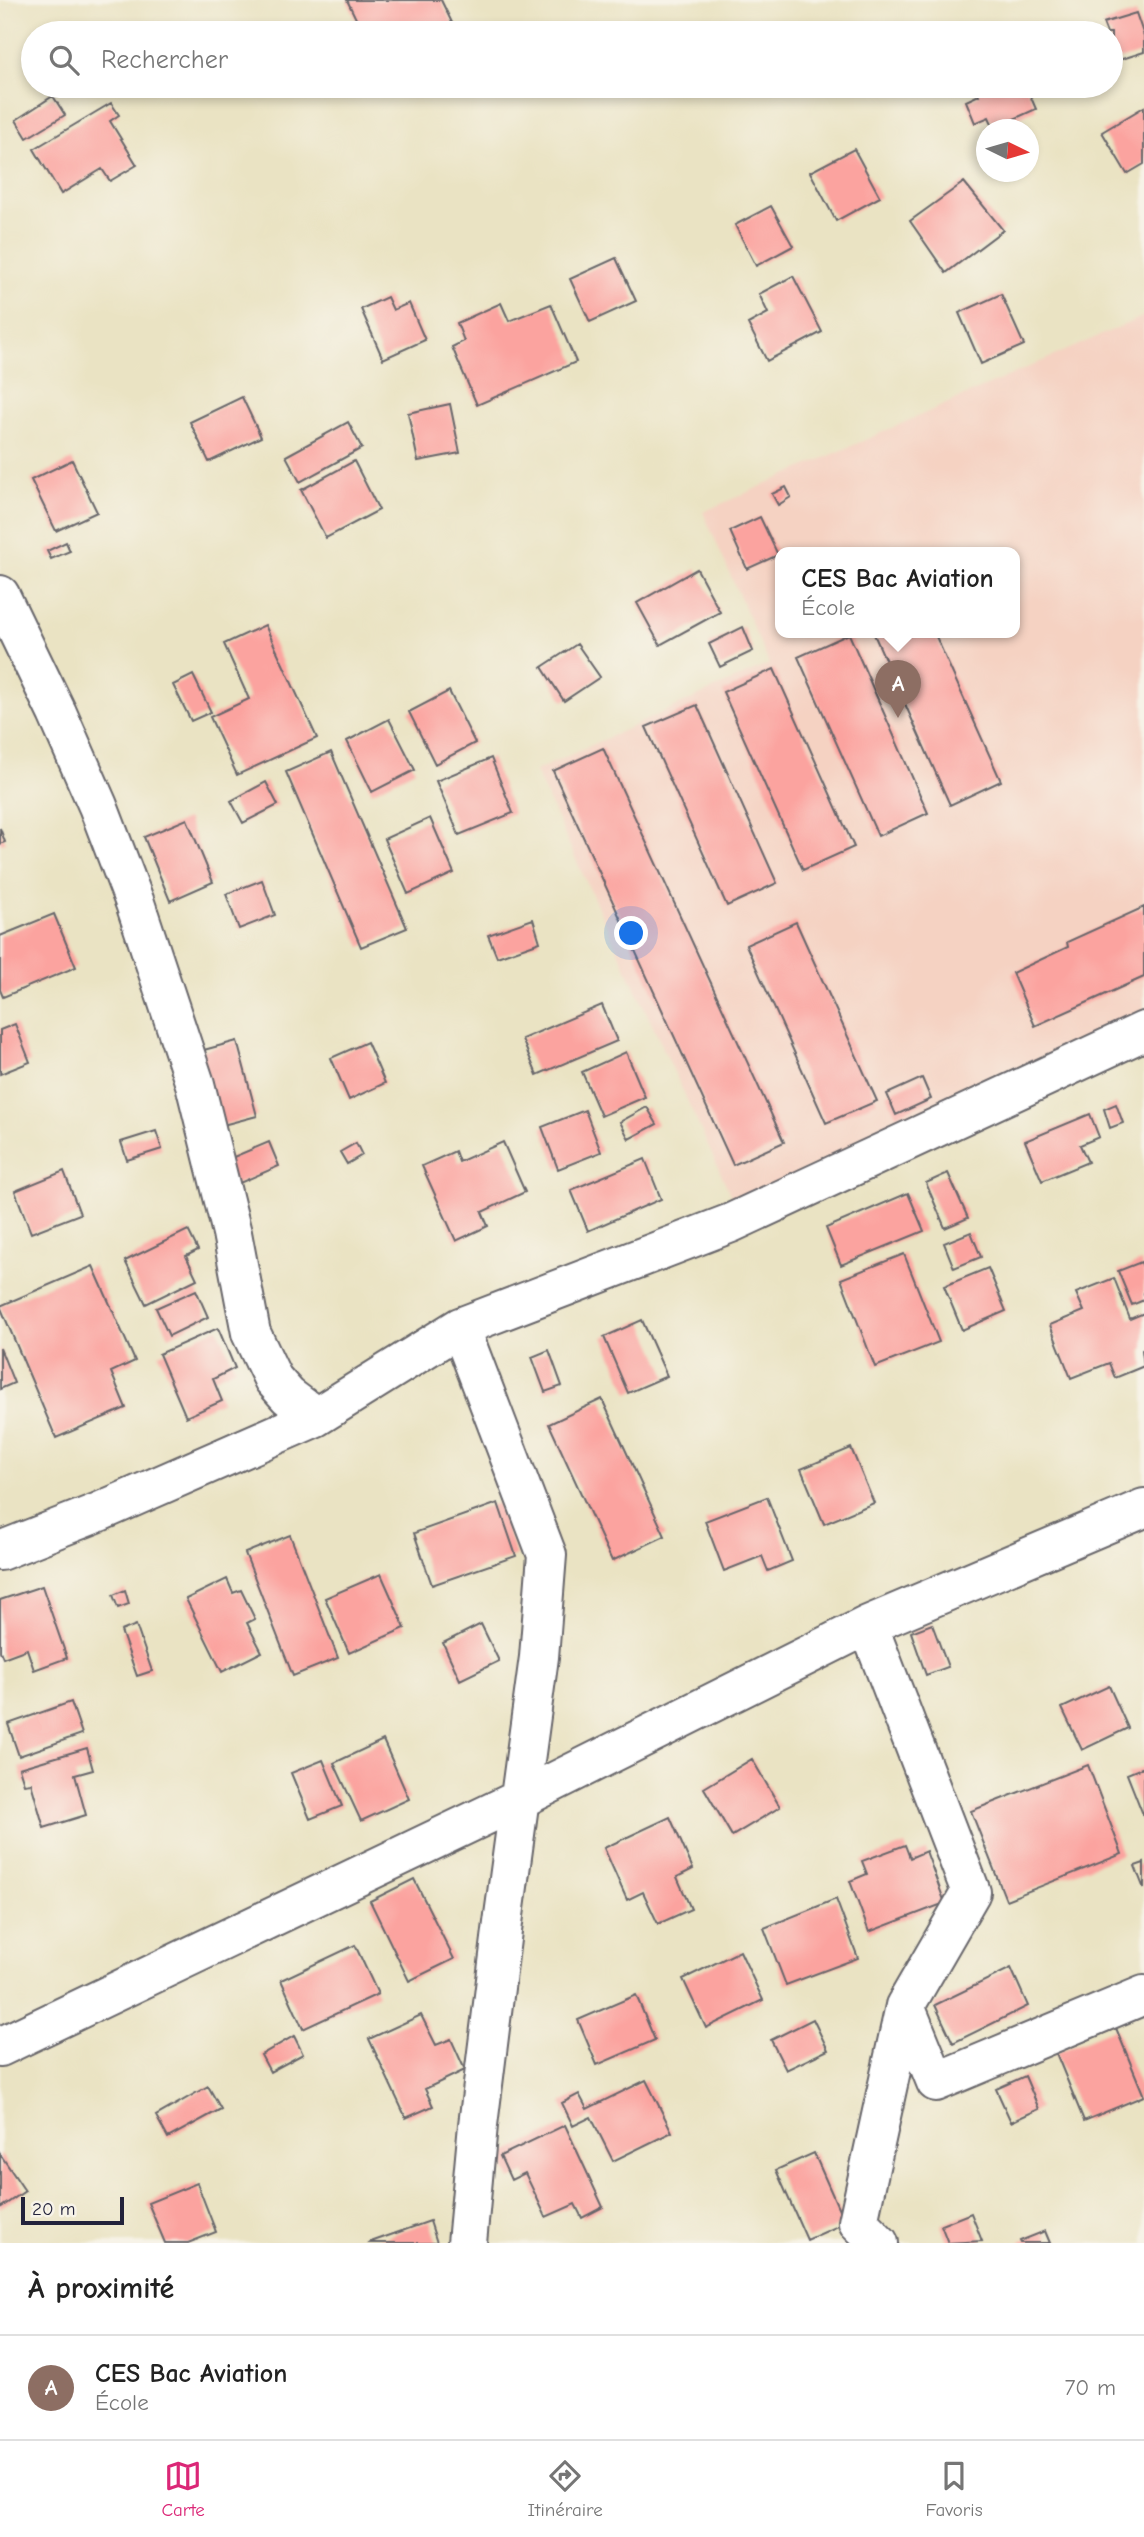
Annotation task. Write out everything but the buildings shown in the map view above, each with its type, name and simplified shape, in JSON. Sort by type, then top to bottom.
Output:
[{"type":"street","points":[[0,595],[98,806],[135,903],[195,1084],[232,1233],[251,1333],[273,1379],[288,1396],[316,1417]]},
{"type":"street","points":[[0,1551],[99,1512],[316,1417],[460,1327],[730,1223],[1144,1031]]},
{"type":"street","points":[[460,1327],[547,1555],[539,1657],[478,2125],[467,2243]]},
{"type":"street","points":[[0,2047],[520,1798],[868,1625],[1144,1507]]},
{"type":"street","points":[[868,1625],[971,1892],[905,2006],[858,2222],[879,2243]]},
{"type":"street","points":[[905,2006],[936,2082],[1144,1995]]},
{"type":"shaded area","points":[[1144,316],[1144,1010],[735,1204],[535,771],[769,664],[703,512]]},
{"type":"place","name":"CES Bac Aviation","points":[[898,718]]}]
